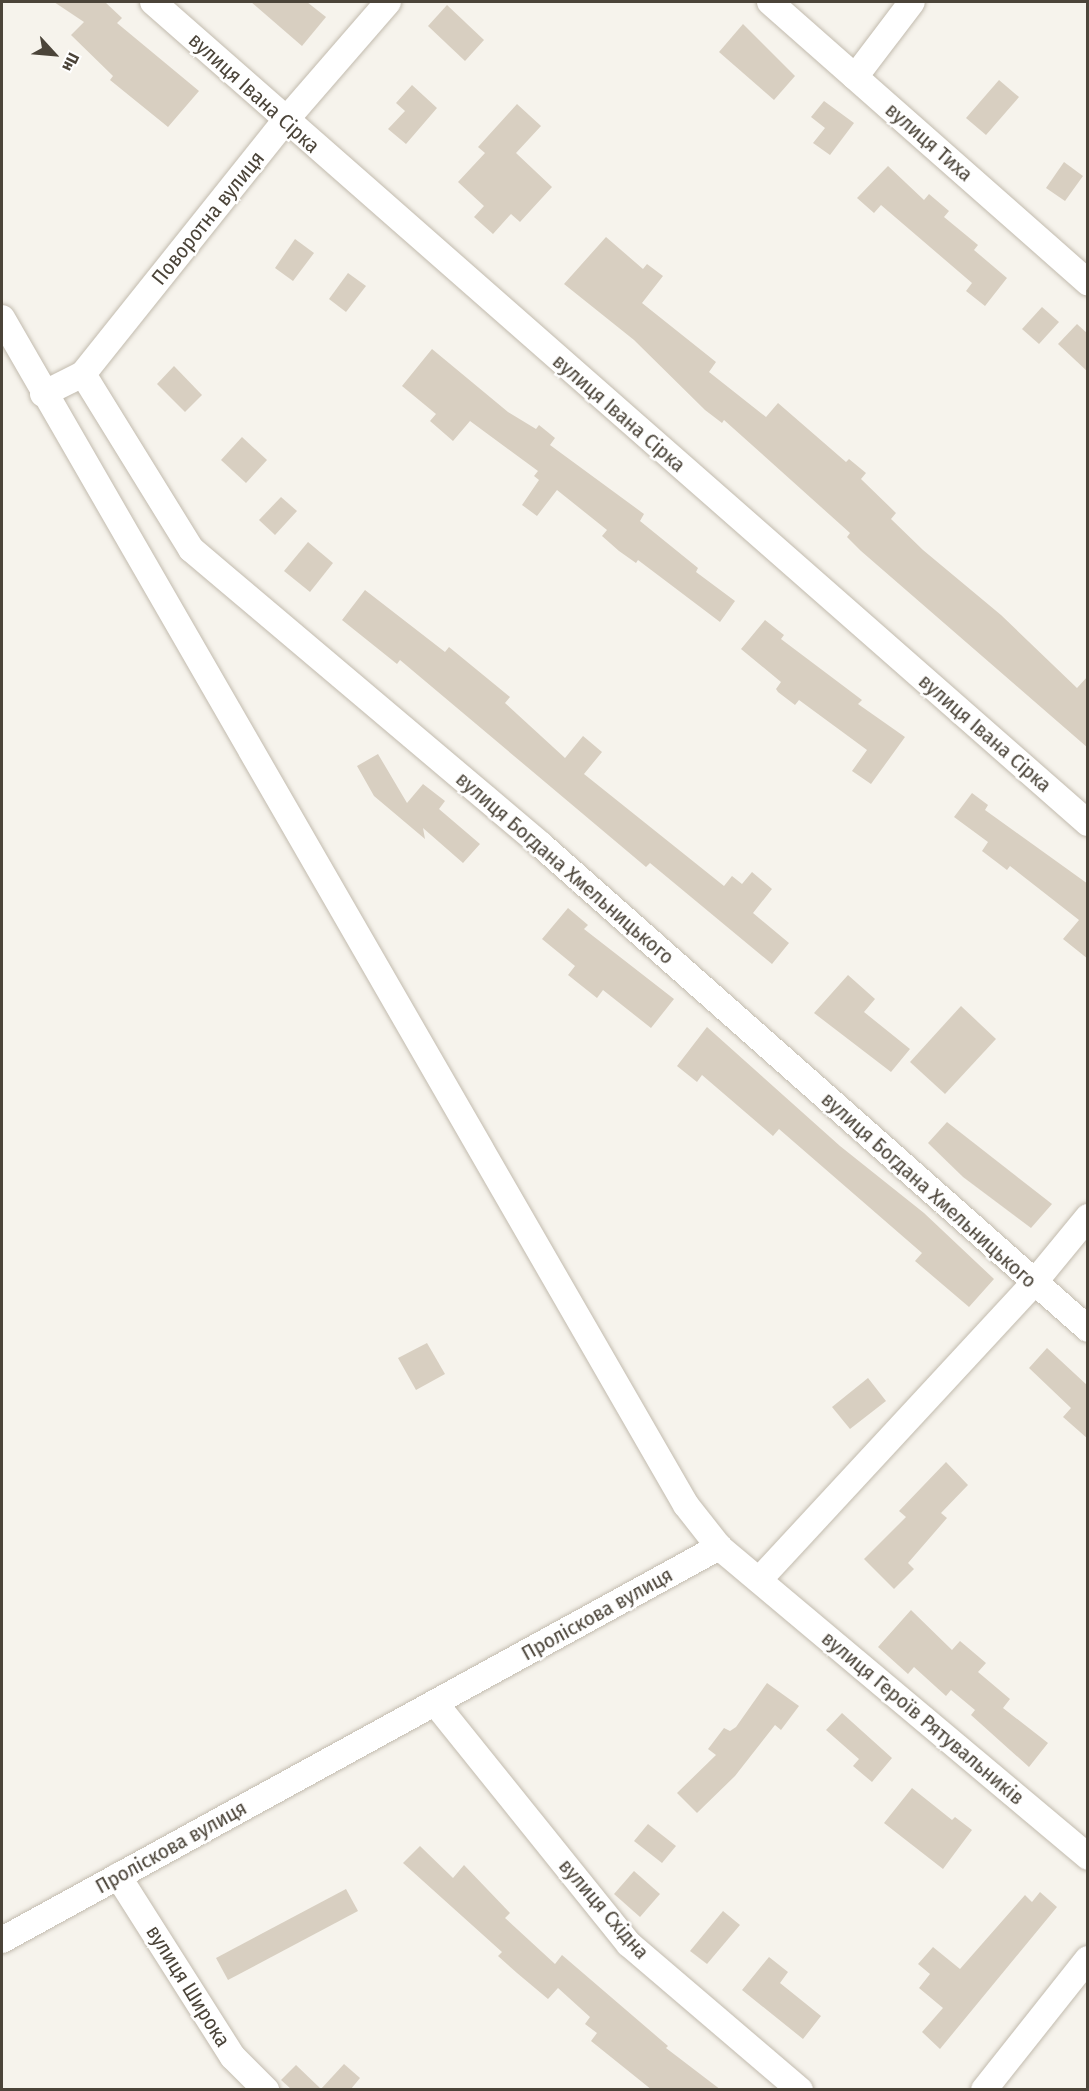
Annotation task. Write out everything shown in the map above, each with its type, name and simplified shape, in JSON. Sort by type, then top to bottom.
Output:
[{"type":"street","name":"вулиця Івана Сірка","points":[[153,2],[285,122],[1088,823]]},
{"type":"street","name":"Поворотна вулиця","points":[[43,394],[83,374],[285,122],[388,2]]},
{"type":"street","name":"вулиця Тиха","points":[[770,2],[1088,282]]},
{"type":"street","points":[[855,77],[912,2]]},
{"type":"street","points":[[2,318],[43,394],[628,1407],[686,1505],[719,1547],[759,1580],[1033,1284],[1088,1217]]},
{"type":"street","name":"вулиця Богдана Хмельницького","points":[[83,374],[191,549],[542,845],[1033,1284],[1088,1329]]},
{"type":"street","name":"Проліскова вулиця","points":[[2,1940],[719,1547]]},
{"type":"street","name":"вулиця Героїв Рятувальників","points":[[759,1580],[1088,1857]]},
{"type":"street","name":"вулиця Східна","points":[[435,1703],[629,1944],[800,2090]]},
{"type":"street","name":"вулиця Широка","points":[[118,1876],[233,2057],[266,2090]]},
{"type":"street","points":[[984,2090],[1088,1959]]},
{"type":"building","points":[[54,2],[105,2],[122,18],[117,23],[199,91],[168,127],[110,80],[113,76],[71,35],[84,22]]},
{"type":"building","points":[[251,2],[307,2],[326,17],[302,46]]},
{"type":"building","points":[[447,5],[484,40],[465,61],[428,26]]},
{"type":"building","points":[[743,24],[795,76],[774,100],[719,52]]},
{"type":"building","points":[[999,80],[1019,97],[986,135],[966,118]]},
{"type":"building","points":[[412,85],[437,108],[406,144],[388,129],[405,111],[396,103]]},
{"type":"building","points":[[824,101],[854,123],[830,155],[813,143],[825,128],[811,117]]},
{"type":"building","points":[[517,104],[541,126],[516,153],[552,187],[520,222],[511,214],[493,234],[474,217],[484,206],[458,182],[485,153],[478,147]]},
{"type":"building","points":[[1064,162],[1083,176],[1065,201],[1046,188]]},
{"type":"building","points":[[888,166],[924,200],[929,194],[949,211],[944,217],[978,245],[974,250],[1007,278],[985,306],[966,291],[972,283],[881,205],[874,213],[857,198]]},
{"type":"building","points":[[606,237],[643,269],[647,264],[663,276],[642,303],[716,362],[709,372],[766,417],[778,403],[846,462],[849,459],[866,473],[861,479],[896,513],[891,519],[923,550],[1001,615],[1077,688],[1088,676],[1088,748],[861,551],[847,537],[850,533],[724,420],[722,423],[705,410],[634,340],[564,284]]},
{"type":"building","points":[[295,239],[314,253],[293,281],[275,268]]},
{"type":"building","points":[[348,273],[366,286],[346,312],[329,299]]},
{"type":"building","points":[[1042,307],[1059,322],[1039,344],[1022,329]]},
{"type":"building","points":[[1077,324],[1088,334],[1088,372],[1058,344]]},
{"type":"building","points":[[432,349],[508,412],[536,429],[539,425],[555,438],[550,445],[644,514],[640,521],[698,568],[696,572],[735,601],[720,622],[638,560],[636,563],[619,551],[602,536],[607,530],[557,490],[537,516],[522,505],[539,480],[534,476],[538,471],[470,421],[453,441],[430,421],[436,414],[402,386]]},
{"type":"building","points":[[174,366],[202,395],[185,412],[157,384]]},
{"type":"building","points":[[242,437],[267,460],[246,483],[221,460]]},
{"type":"building","points":[[281,497],[297,511],[275,535],[259,520]]},
{"type":"building","points":[[308,542],[333,563],[310,592],[284,571]]},
{"type":"building","points":[[365,590],[445,652],[449,647],[510,697],[505,703],[565,758],[583,736],[602,752],[584,774],[724,886],[732,876],[742,884],[752,872],[772,889],[753,913],[789,943],[772,964],[650,863],[646,867],[400,660],[397,664],[342,620]]},
{"type":"building","points":[[765,620],[784,635],[781,639],[862,700],[858,704],[905,737],[871,784],[852,771],[867,750],[799,700],[795,705],[778,692],[776,689],[781,682],[741,649]]},
{"type":"building","points":[[378,754],[407,803],[423,784],[445,801],[439,809],[480,844],[463,863],[423,828],[425,839],[374,796],[357,766]]},
{"type":"building","points":[[972,793],[988,805],[985,810],[1088,884],[1088,959],[1063,939],[1079,920],[1010,866],[1007,870],[982,851],[988,842],[954,817]]},
{"type":"building","points":[[568,908],[588,925],[584,929],[674,999],[651,1028],[603,990],[597,998],[568,975],[575,966],[542,939]]},
{"type":"building","points":[[848,975],[875,999],[864,1012],[910,1049],[891,1072],[814,1013]]},
{"type":"building","points":[[961,1006],[996,1039],[945,1094],[910,1062]]},
{"type":"building","points":[[707,1027],[840,1146],[924,1213],[994,1279],[969,1307],[915,1261],[922,1253],[779,1129],[773,1136],[702,1075],[697,1082],[677,1066]]},
{"type":"building","points":[[947,1122],[1052,1204],[1031,1228],[963,1177],[928,1143]]},
{"type":"building","points":[[427,1343],[445,1374],[416,1390],[398,1358]]},
{"type":"building","points":[[1047,1348],[1088,1386],[1088,1439],[1063,1417],[1071,1408],[1029,1368]]},
{"type":"building","points":[[868,1378],[886,1401],[850,1429],[832,1407]]},
{"type":"building","points":[[946,1462],[968,1485],[941,1513],[947,1518],[908,1563],[914,1569],[894,1589],[864,1559],[906,1517],[899,1511]]},
{"type":"building","points":[[911,1610],[952,1650],[960,1641],[986,1663],[978,1672],[1010,1699],[1003,1708],[1048,1743],[1029,1767],[971,1715],[975,1710],[951,1690],[946,1696],[914,1667],[908,1674],[878,1647]]},
{"type":"building","points":[[767,1683],[799,1706],[781,1730],[775,1725],[735,1776],[697,1813],[677,1793],[716,1755],[708,1749],[724,1728],[730,1731],[736,1727]]},
{"type":"building","points":[[842,1713],[892,1758],[872,1782],[853,1766],[859,1759],[826,1730]]},
{"type":"building","points":[[912,1788],[952,1820],[955,1817],[972,1830],[943,1869],[884,1823]]},
{"type":"building","points":[[648,1824],[676,1846],[662,1863],[634,1841]]},
{"type":"building","points":[[420,1846],[453,1878],[464,1865],[510,1913],[505,1918],[555,1964],[562,1955],[668,2046],[666,2048],[721,2090],[652,2090],[591,2041],[597,2033],[585,2024],[590,2017],[558,1988],[548,1999],[498,1956],[502,1952],[403,1863]]},
{"type":"building","points":[[634,1871],[660,1894],[640,1917],[614,1894]]},
{"type":"building","points":[[346,1889],[358,1911],[228,1980],[216,1958]]},
{"type":"building","points":[[1040,1892],[1057,1907],[940,2049],[922,2032],[943,2008],[919,1988],[930,1974],[918,1964],[933,1947],[960,1969],[1025,1895],[1032,1902]]},
{"type":"building","points":[[723,1911],[740,1925],[707,1964],[690,1951]]},
{"type":"building","points":[[769,1957],[788,1972],[780,1983],[821,2016],[803,2039],[742,1990]]},
{"type":"building","points":[[344,2064],[360,2078],[351,2089],[321,2089]]},
{"type":"building","points":[[296,2065],[321,2089],[291,2089],[281,2080]]}]
